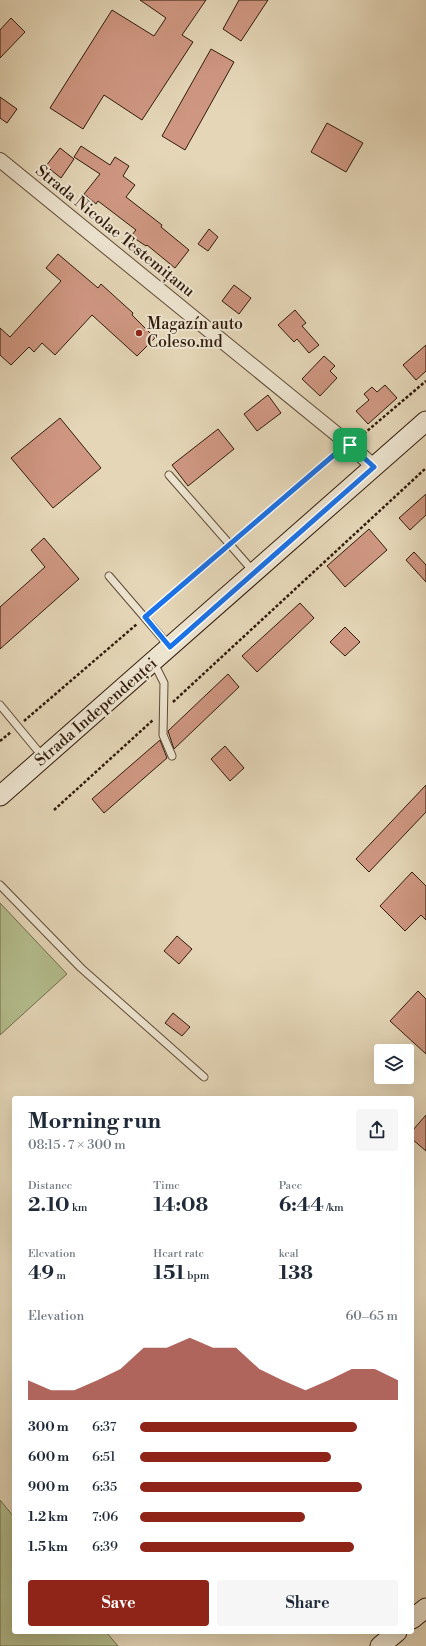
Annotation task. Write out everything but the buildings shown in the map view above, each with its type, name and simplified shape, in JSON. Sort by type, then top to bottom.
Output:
[{"type":"main road","name":"Strada Independenței","points":[[0,796],[426,421]]},
{"type":"main road","points":[[414,1618],[426,1608]]},
{"type":"main road","points":[[380,1646],[395,1634]]},
{"type":"street","name":"Strada Nicolae Testemițanu","points":[[0,160],[350,445],[374,467]]},
{"type":"lane","points":[[169,475],[254,572]]},
{"type":"lane","points":[[109,576],[170,647]]},
{"type":"lane","points":[[153,661],[164,683],[163,735],[172,756]]},
{"type":"lane","points":[[0,705],[44,758]]},
{"type":"lane","points":[[0,885],[81,968],[204,1077]]},
{"type":"path","points":[[0,741],[342,448],[350,445],[426,381]]},
{"type":"path","points":[[54,810],[426,468]]},
{"type":"green space","points":[[0,903],[67,974],[0,1035]]},
{"type":"green space","points":[[0,1500],[12,1515],[12,1634],[108,1634],[118,1646],[0,1646]]},
{"type":"place","name":"Magazín auto Coleso.md","points":[[139,333]]},
{"type":"route","points":[[350,445],[374,467],[170,647],[145,617],[342,448],[350,445]]}]
